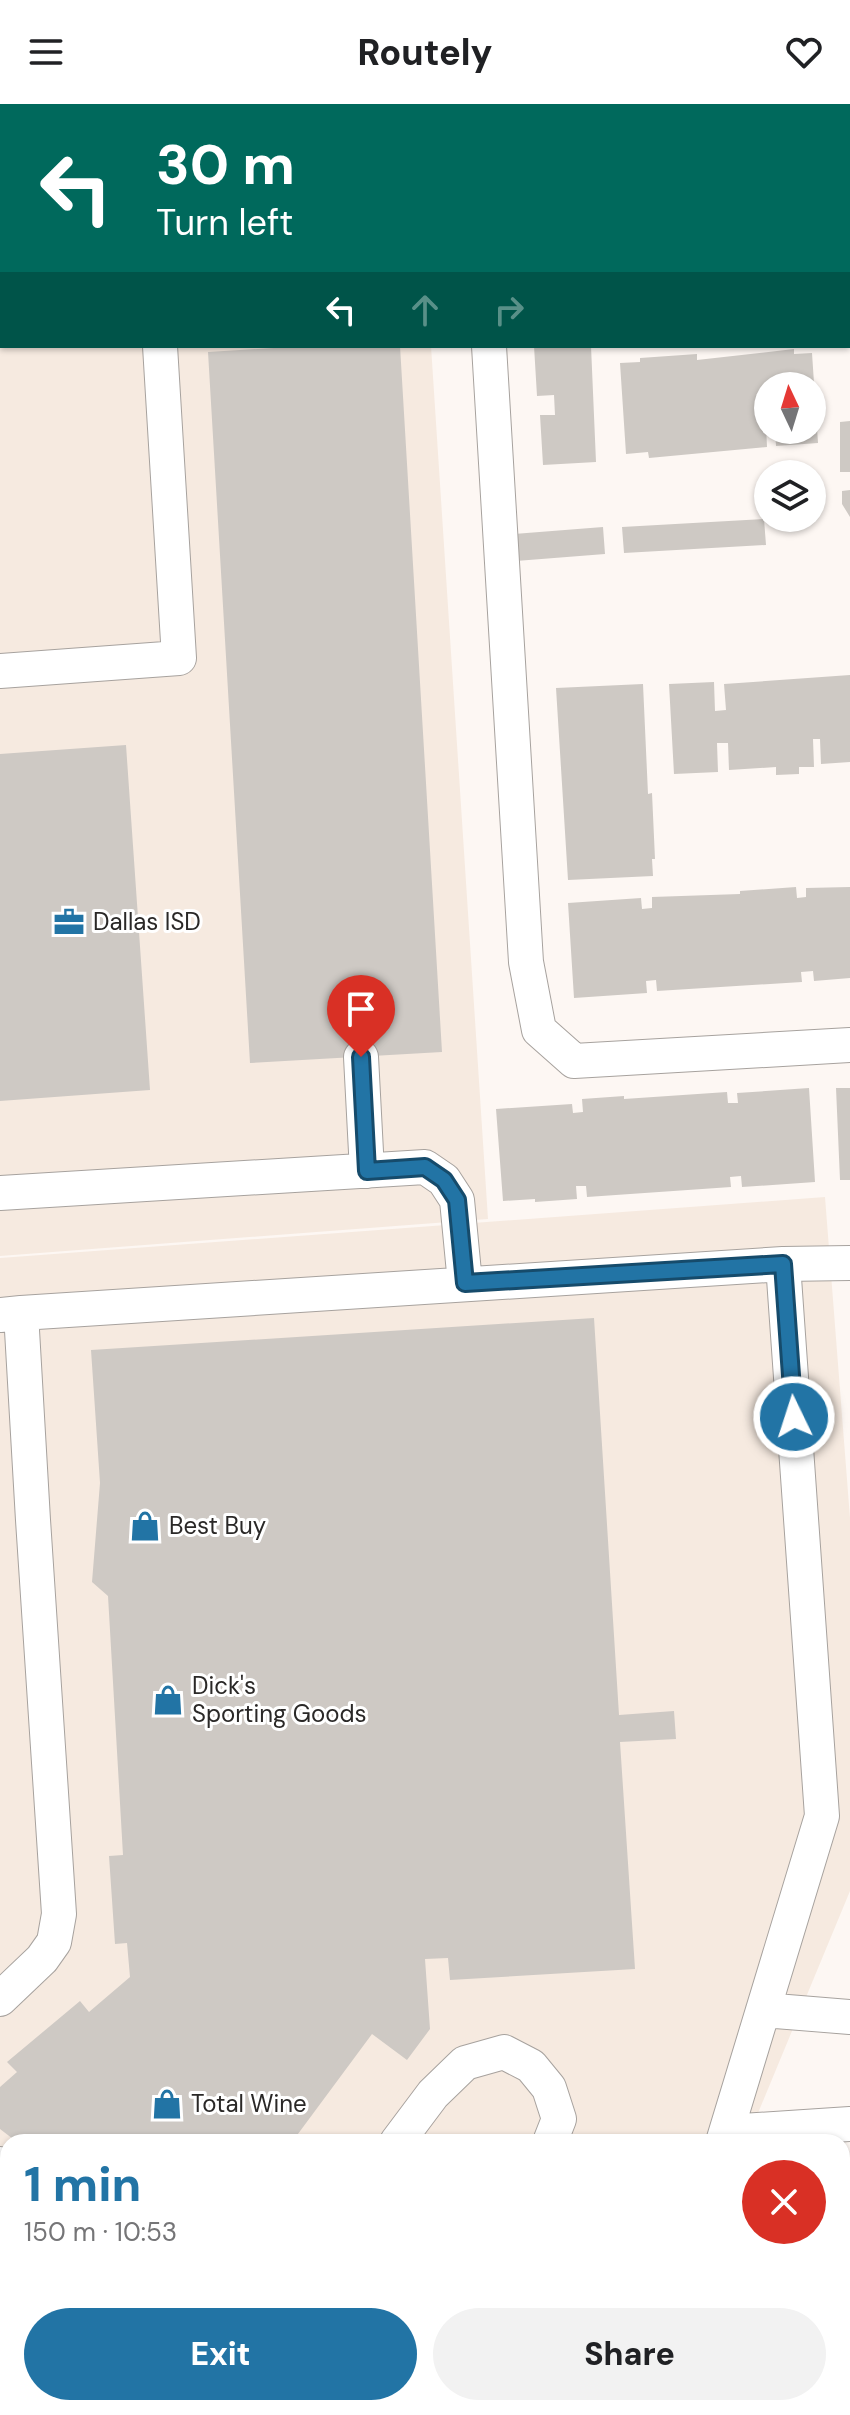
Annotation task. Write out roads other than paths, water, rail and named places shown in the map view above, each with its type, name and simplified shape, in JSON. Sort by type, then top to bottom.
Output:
[{"type":"lane","points":[[0,671],[179,658],[160,348]]},
{"type":"lane","points":[[489,348],[526,962],[539,1030],[574,1061],[850,1045]]},
{"type":"lane","points":[[361,1057],[367,1171]]},
{"type":"lane","points":[[0,1193],[425,1167],[444,1180],[457,1200],[465,1283]]},
{"type":"lane","points":[[0,1999],[42,1959],[54,1942],[59,1914],[33,1520],[11,1314],[465,1283],[783,1264],[850,1263]]},
{"type":"lane","points":[[726,2134],[822,1816],[783,1264]]},
{"type":"lane","points":[[763,2010],[850,2017]]},
{"type":"lane","points":[[403,2134],[433,2094],[465,2063],[504,2052],[531,2066],[549,2088],[559,2119],[553,2134]]},
{"type":"lane","points":[[754,2134],[850,2124]]},
{"type":"place","name":"Dallas ISD","points":[[69,922]]},
{"type":"place","name":"Best Buy","points":[[145,1526]]},
{"type":"place","name":"Dick's Sporting Goods","points":[[168,1700]]},
{"type":"place","name":"Total Wine","points":[[167,2104]]}]
